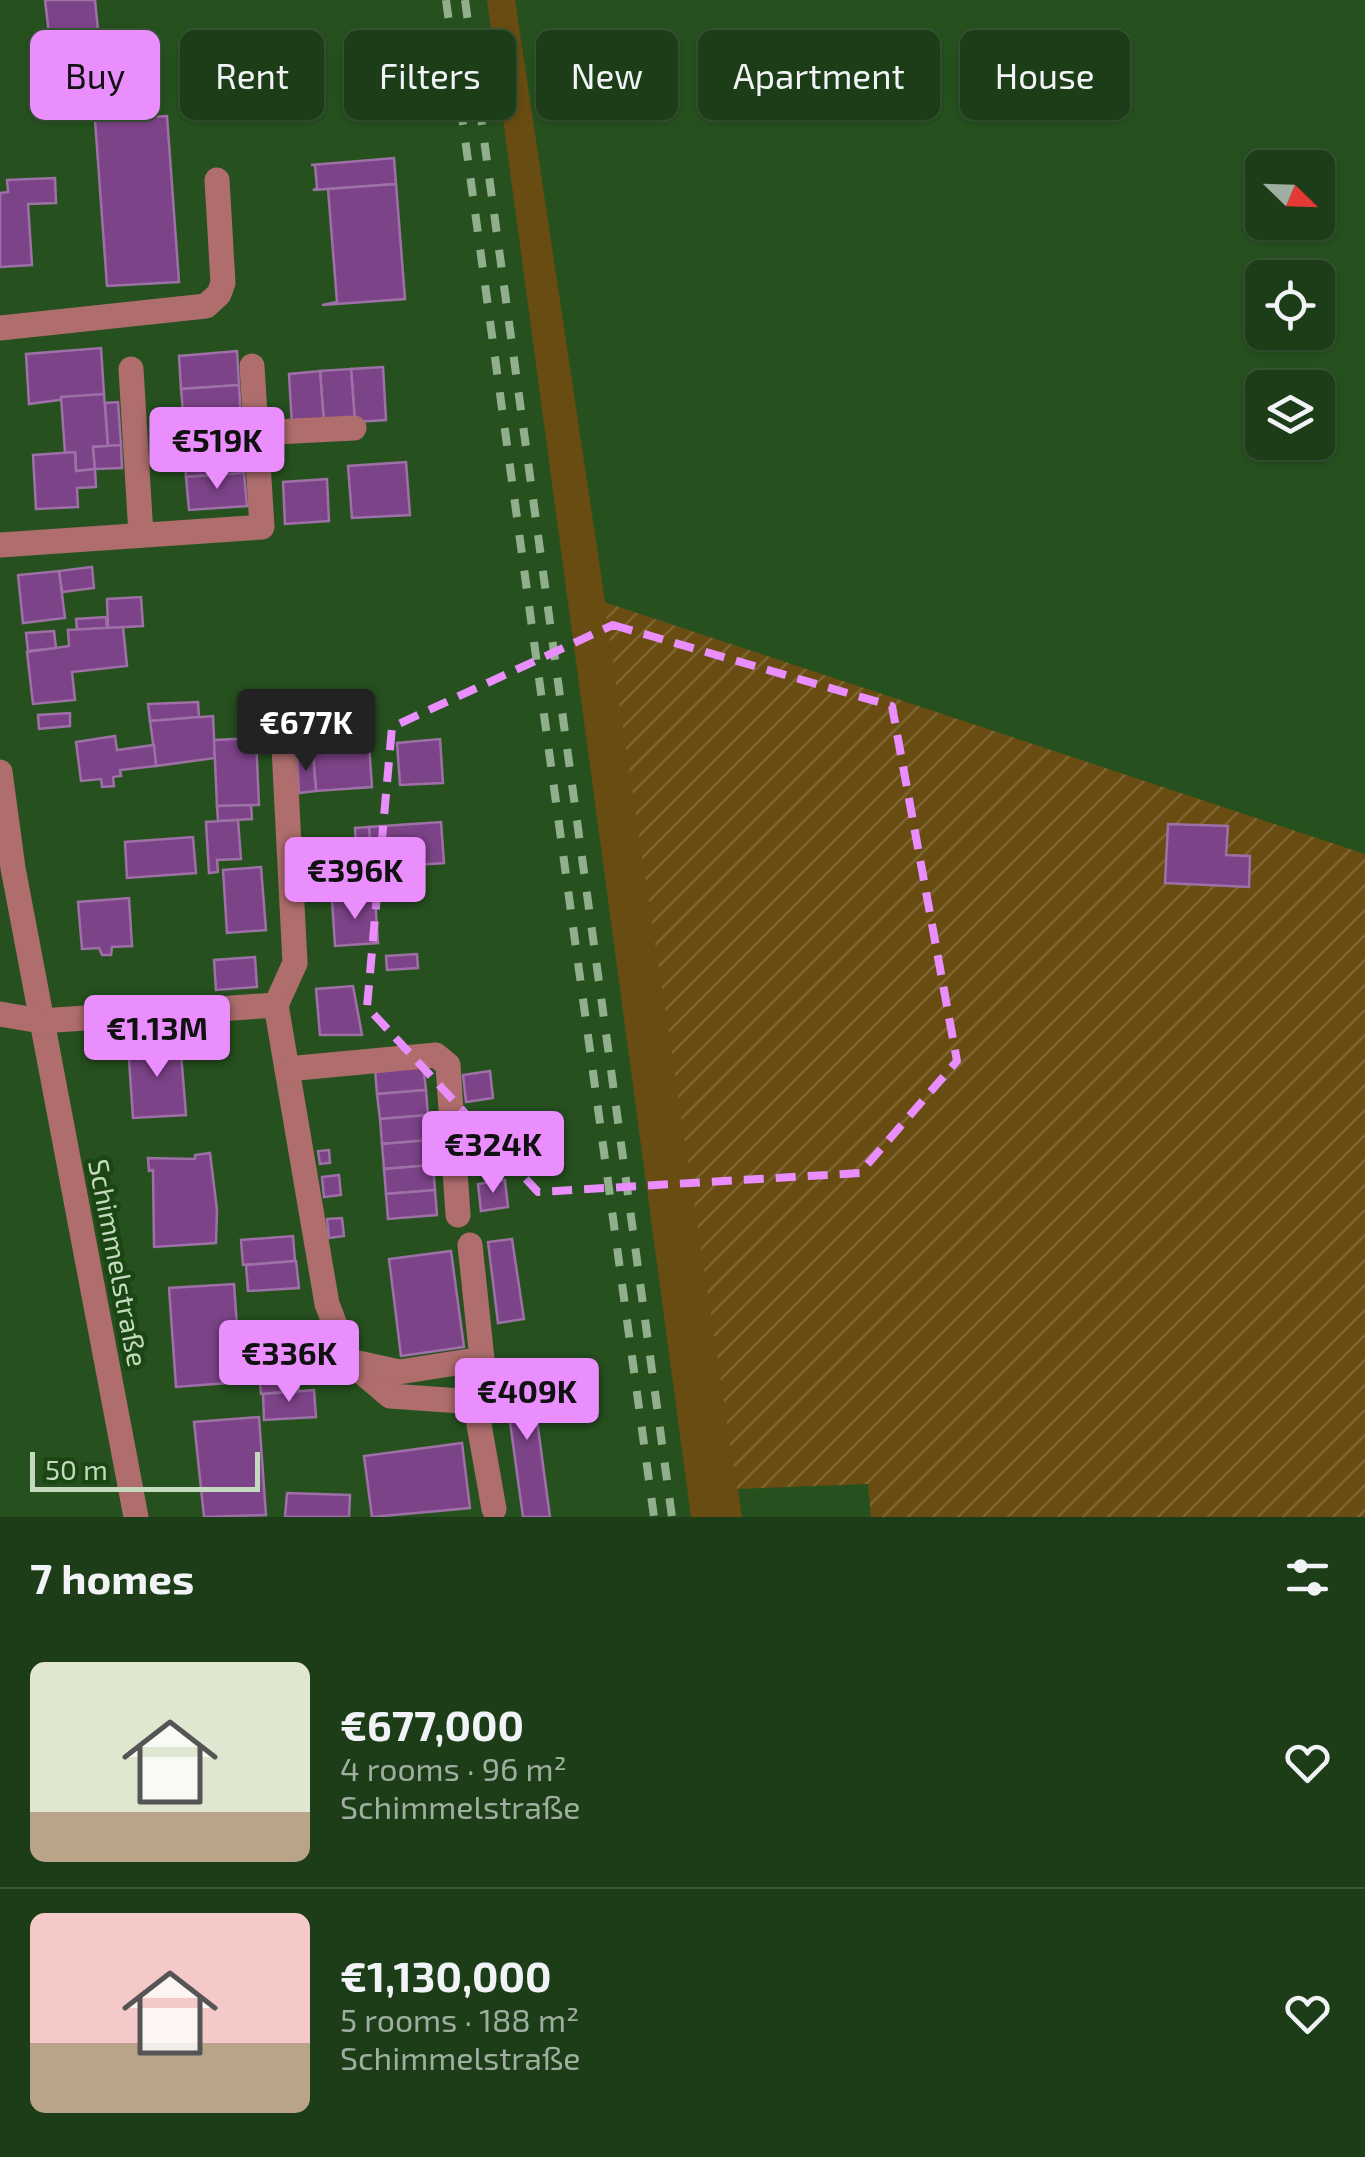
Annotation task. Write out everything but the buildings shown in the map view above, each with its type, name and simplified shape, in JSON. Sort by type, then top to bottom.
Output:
[{"type":"street","points":[[0,328],[206,306],[220,294],[223,283],[217,180]]},
{"type":"street","points":[[0,545],[262,528],[252,366]]},
{"type":"street","points":[[131,369],[141,535]]},
{"type":"street","points":[[256,434],[354,428]]},
{"type":"street","points":[[283,728],[295,963],[276,1005],[326,1304],[349,1361],[390,1396],[475,1402],[494,1509]]},
{"type":"street","name":"Schimmelstraße","points":[[0,772],[41,1020],[136,1517]]},
{"type":"street","points":[[0,1014],[41,1020],[276,1005]]},
{"type":"street","points":[[287,1069],[436,1055],[448,1065],[458,1215]]},
{"type":"street","points":[[349,1361],[399,1372],[482,1359],[470,1245]]},
{"type":"highlighted area","points":[[613,625],[892,706],[957,1061],[860,1173],[538,1192],[367,1007],[392,727]]},
{"type":"shaded area","points":[[487,0],[515,0],[742,1517],[691,1517],[503,120],[516,120],[516,30],[491,30]]},
{"type":"shaded area","points":[[604,602],[1365,854],[1365,1517],[871,1517],[868,1484],[737,1489]]},
{"type":"railway","points":[[446,0],[654,1517]]},
{"type":"railway","points":[[465,0],[672,1517]]}]
